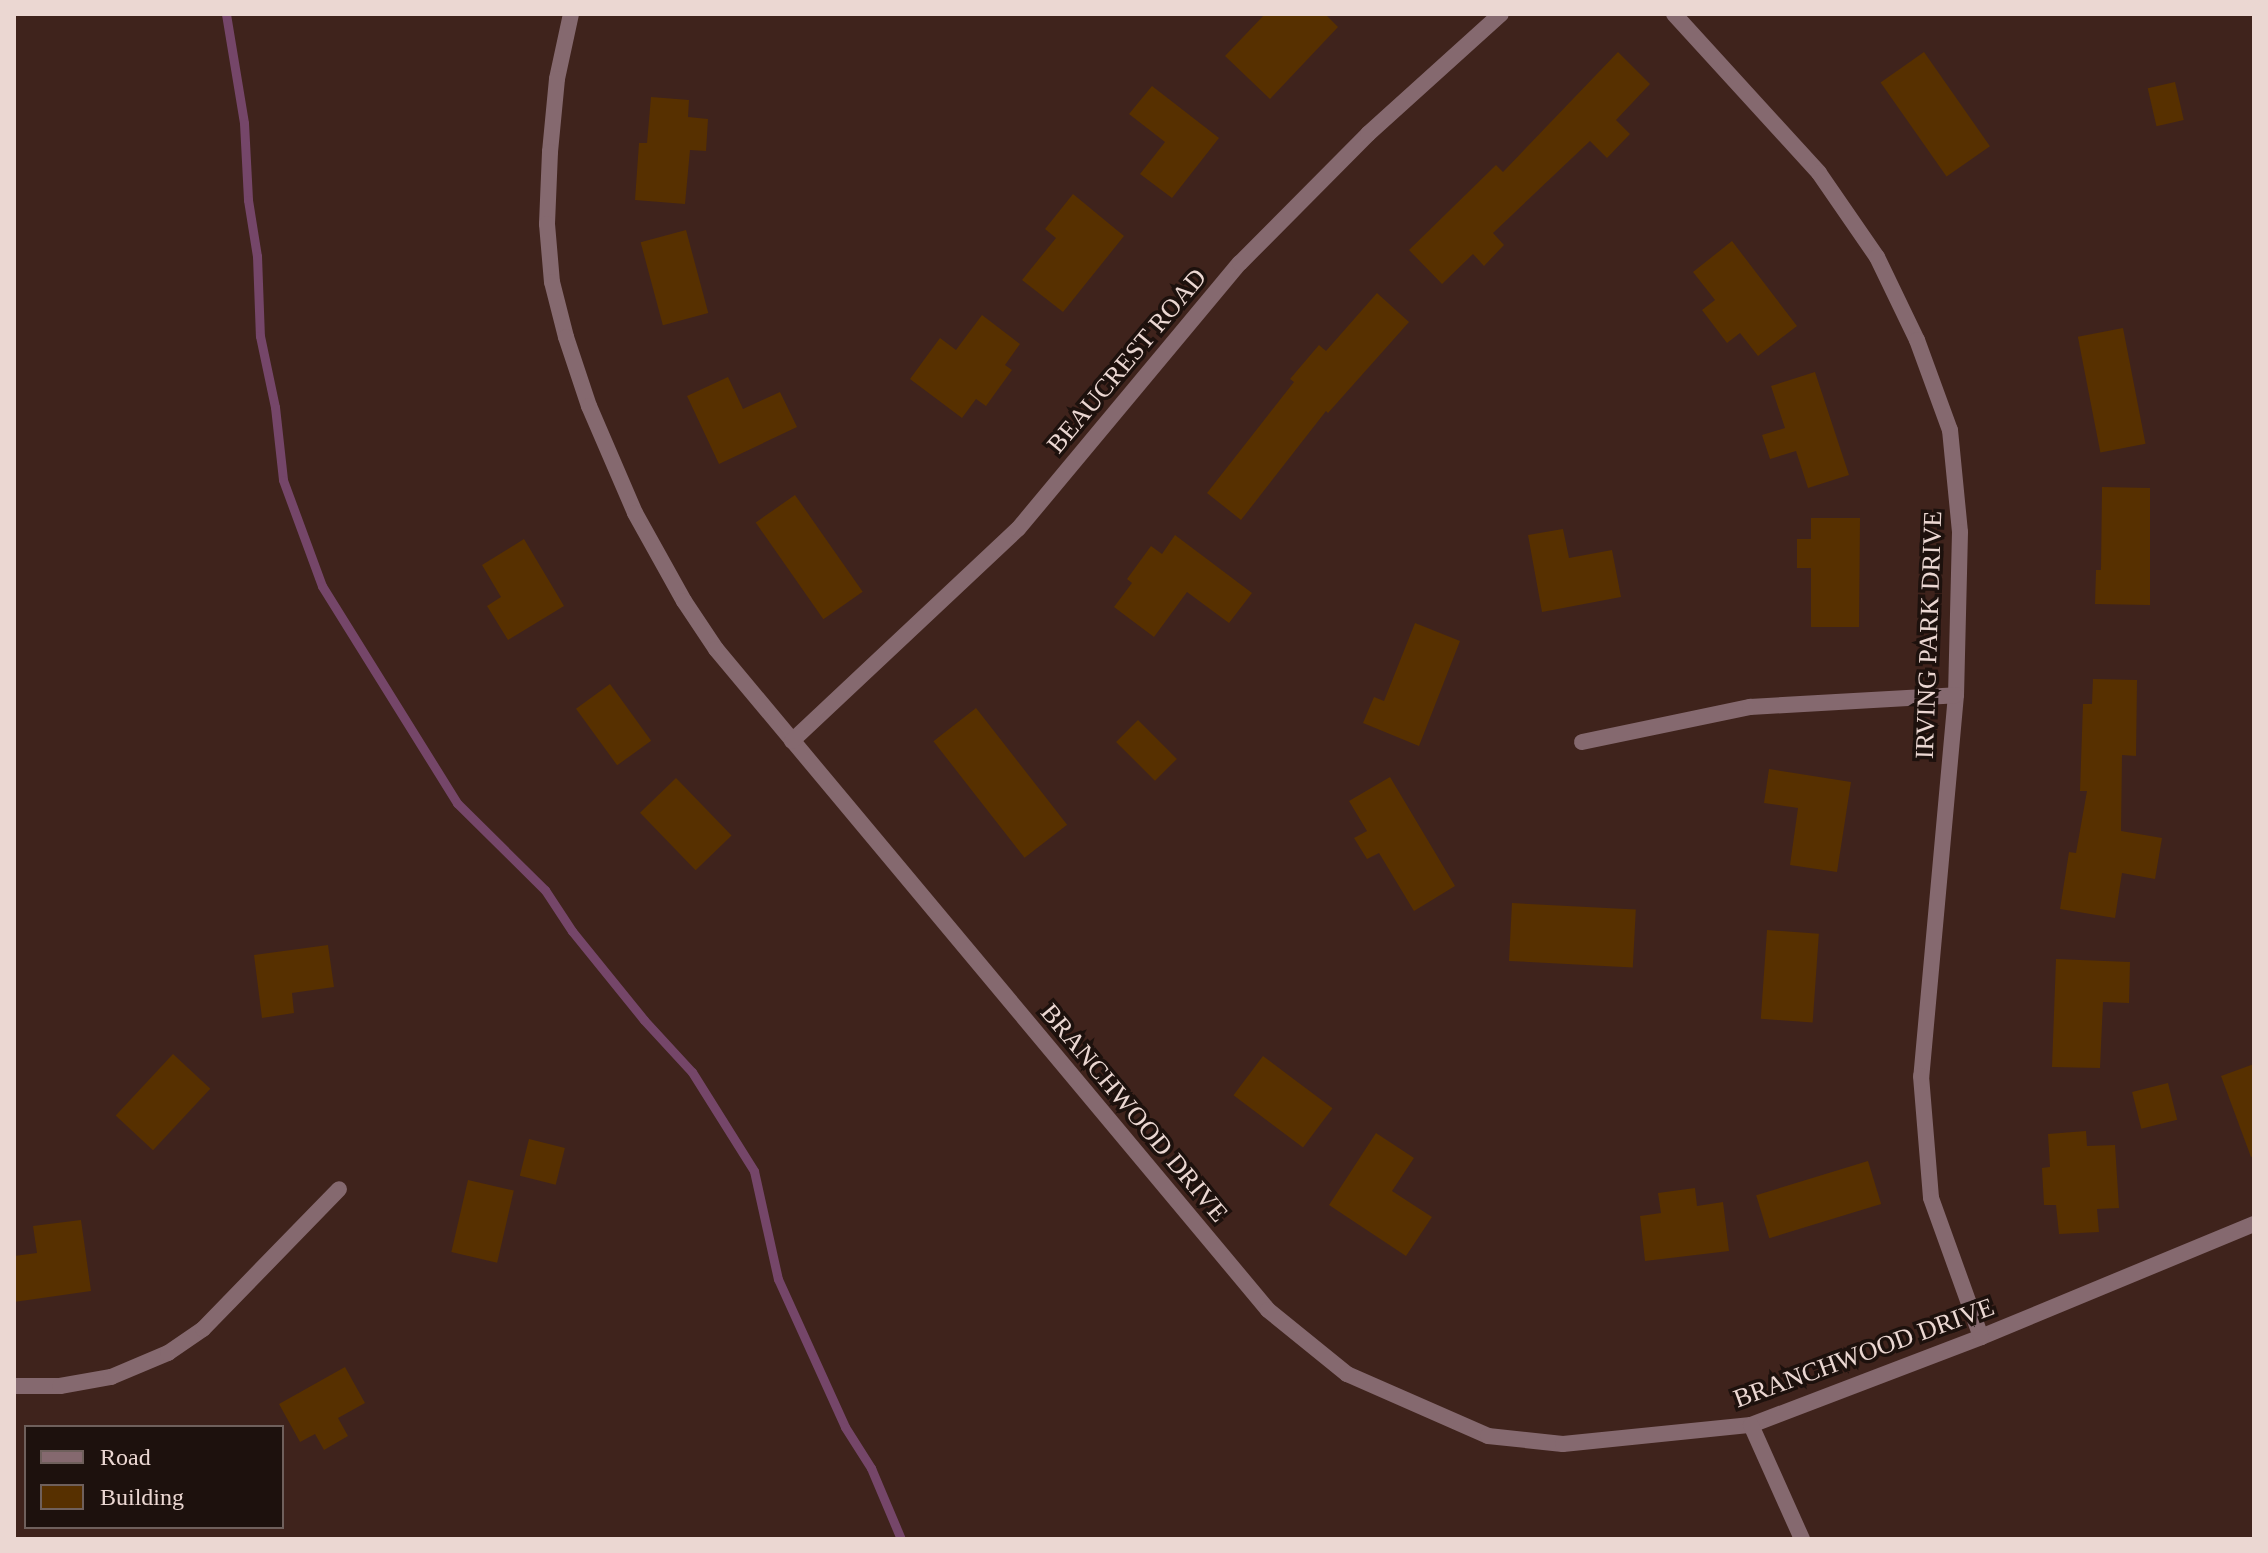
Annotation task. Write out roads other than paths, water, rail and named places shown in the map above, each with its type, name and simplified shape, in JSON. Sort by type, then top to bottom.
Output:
[{"type":"street","name":"BRANCHWOOD DRIVE","points":[[571,14],[557,79],[547,224],[552,282],[589,406],[635,513],[677,589],[716,649],[1268,1310],[1347,1374],[1488,1436],[1563,1444],[1751,1425],[1981,1337],[2254,1224]]},
{"type":"street","name":"BEAUCREST ROAD","points":[[792,741],[1018,529],[1240,263],[1368,134],[1501,14]]},
{"type":"street","name":"IRVING PARK DRIVE","points":[[1674,14],[1819,173],[1877,257],[1917,340],[1950,430],[1960,532],[1956,695],[1921,1076],[1931,1198],[1981,1337]]},
{"type":"street","points":[[1582,742],[1750,707],[1956,695]]},
{"type":"street","points":[[14,1386],[60,1386],[111,1377],[168,1353],[203,1329],[339,1189]]},
{"type":"street","points":[[1751,1425],[1802,1539]]},
{"type":"waterway","points":[[226,14],[244,123],[248,200],[257,256],[260,336],[275,407],[283,480],[322,586],[457,803],[545,890],[572,931],[644,1020],[692,1072],[754,1171],[778,1279],[845,1427],[871,1468],[901,1539]]}]
